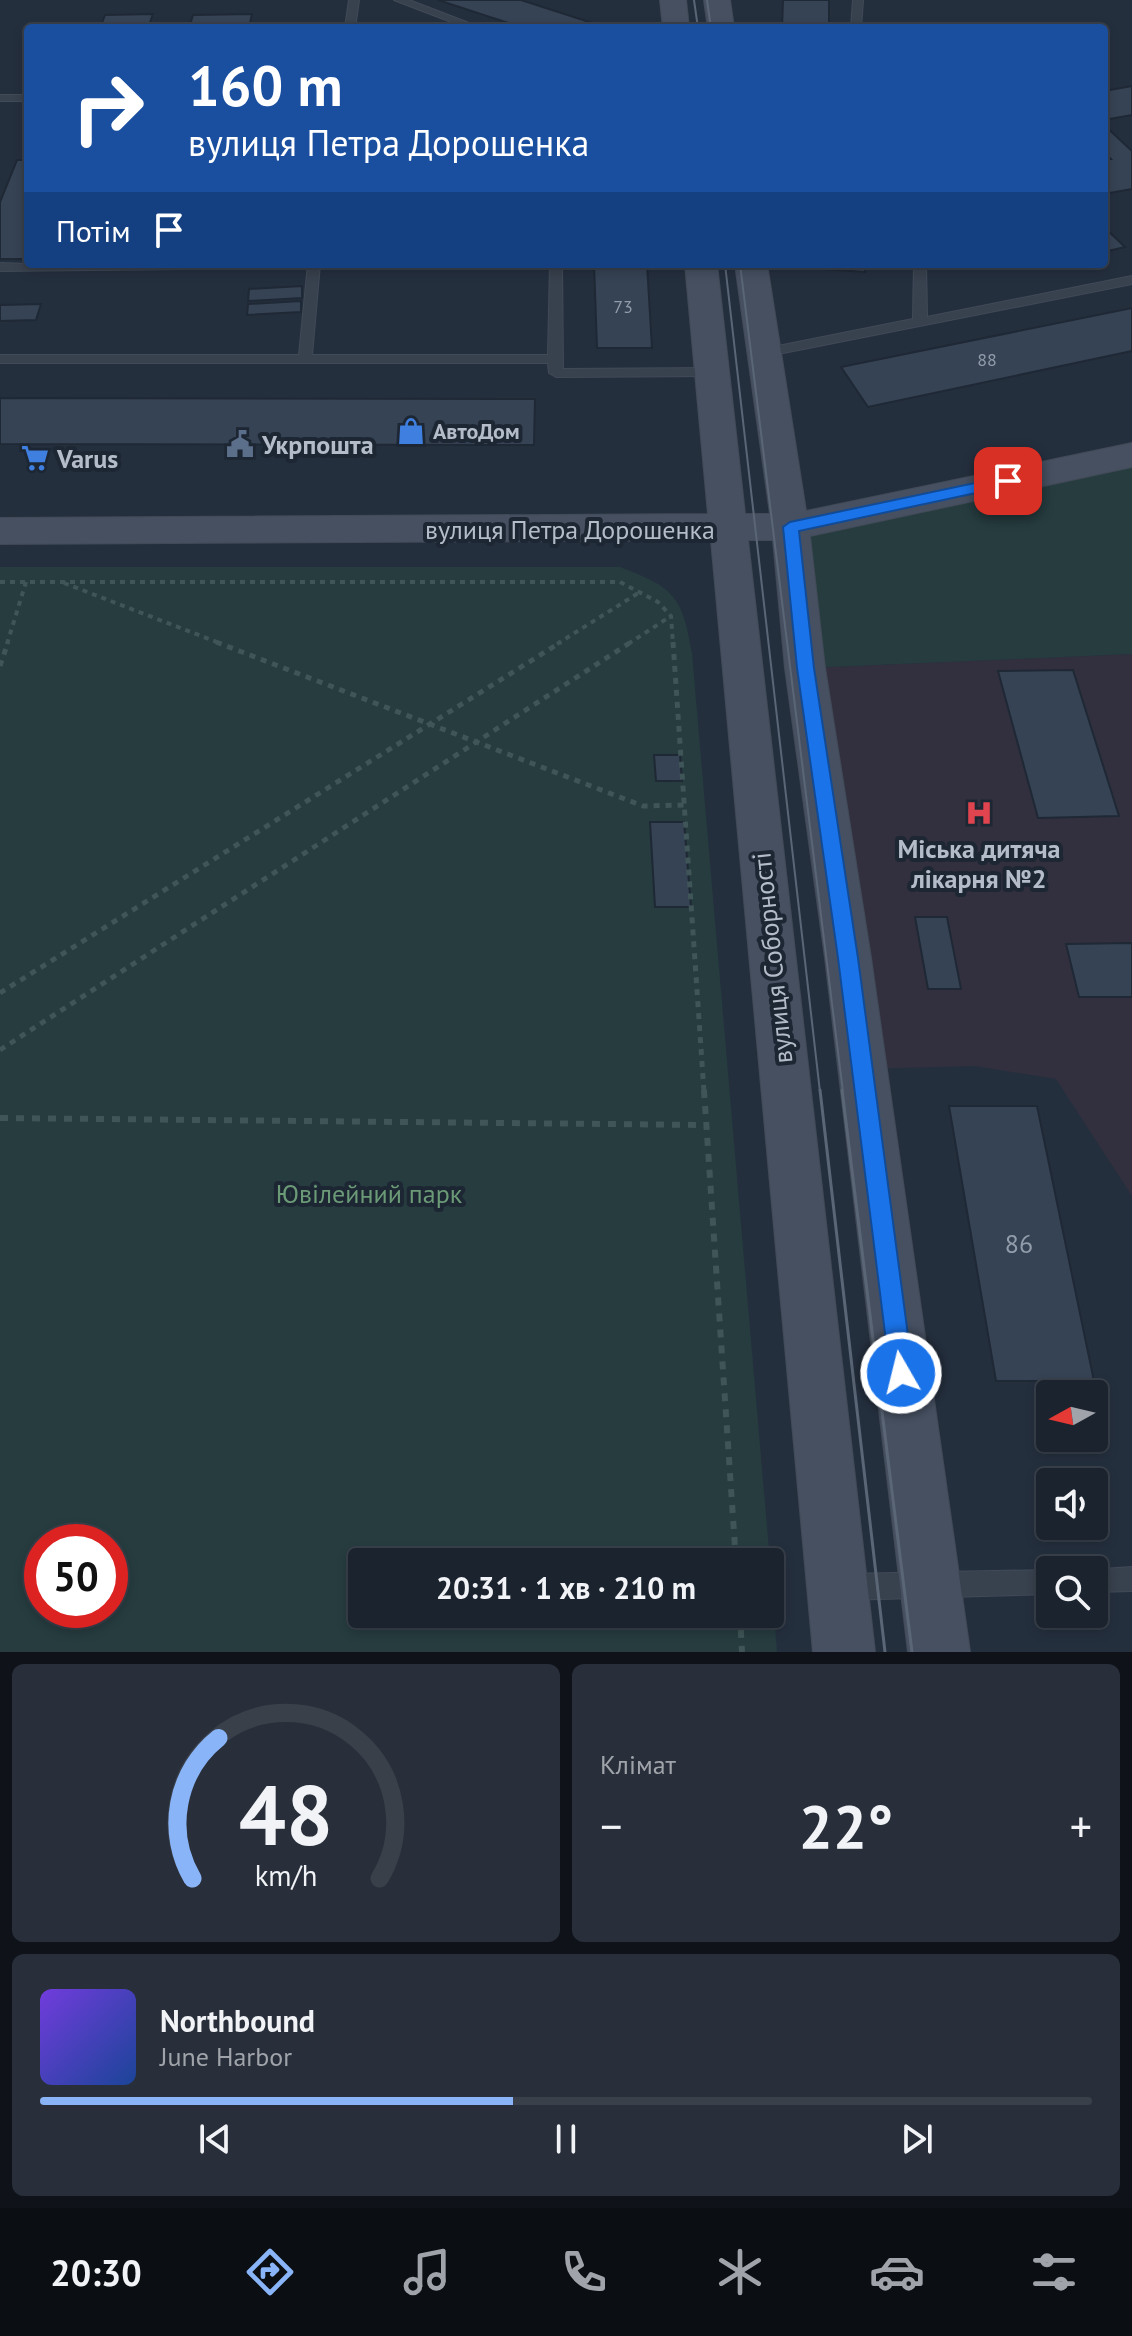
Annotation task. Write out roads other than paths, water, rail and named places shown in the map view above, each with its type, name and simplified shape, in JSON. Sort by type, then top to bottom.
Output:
[{"type":"main road","points":[[673,0],[676,24]]},
{"type":"main road","points":[[717,0],[720,24]]},
{"type":"main road","name":"вулиця Соборності","points":[[701,268],[844,1652]]},
{"type":"main road","points":[[752,268],[790,527],[805,668],[848,958],[939,1652]]},
{"type":"main road","name":"вулиця Петра Дорошенка","points":[[0,531],[790,527],[1132,455]]},
{"type":"lane","points":[[351,24],[354,0]]},
{"type":"lane","points":[[399,0],[466,24]]},
{"type":"lane","points":[[856,24],[858,0]]},
{"type":"lane","points":[[0,98],[24,98]]},
{"type":"lane","points":[[0,267],[24,267]]},
{"type":"lane","points":[[305,359],[314,268]]},
{"type":"lane","points":[[556,268],[556,373],[712,372]]},
{"type":"lane","points":[[920,268],[920,322]]},
{"type":"lane","points":[[763,353],[1132,280]]},
{"type":"lane","points":[[0,359],[555,359]]},
{"type":"lane","points":[[1108,1580],[1132,1579]]},
{"type":"lane","points":[[837,1588],[1036,1582]]},
{"type":"tram line","points":[[694,0],[697,24]]},
{"type":"tram line","points":[[707,0],[710,24]]},
{"type":"tram line","points":[[725,268],[820,1092]]},
{"type":"tram line","points":[[740,268],[843,1092]]},
{"type":"tram line","points":[[820,1090],[885,1652]]},
{"type":"tram line","points":[[842,1090],[912,1652]]},
{"type":"place","name":"АвтоДом","points":[[411,431]]},
{"type":"place","name":"Укрпошта","points":[[240,444]]},
{"type":"place","name":"Varus","points":[[35,458]]},
{"type":"place","name":"Міська дитяча лікарня №2","points":[[979,813]]},
{"type":"park label","name":"Ювілейний парк","points":[[369,1193]]}]
